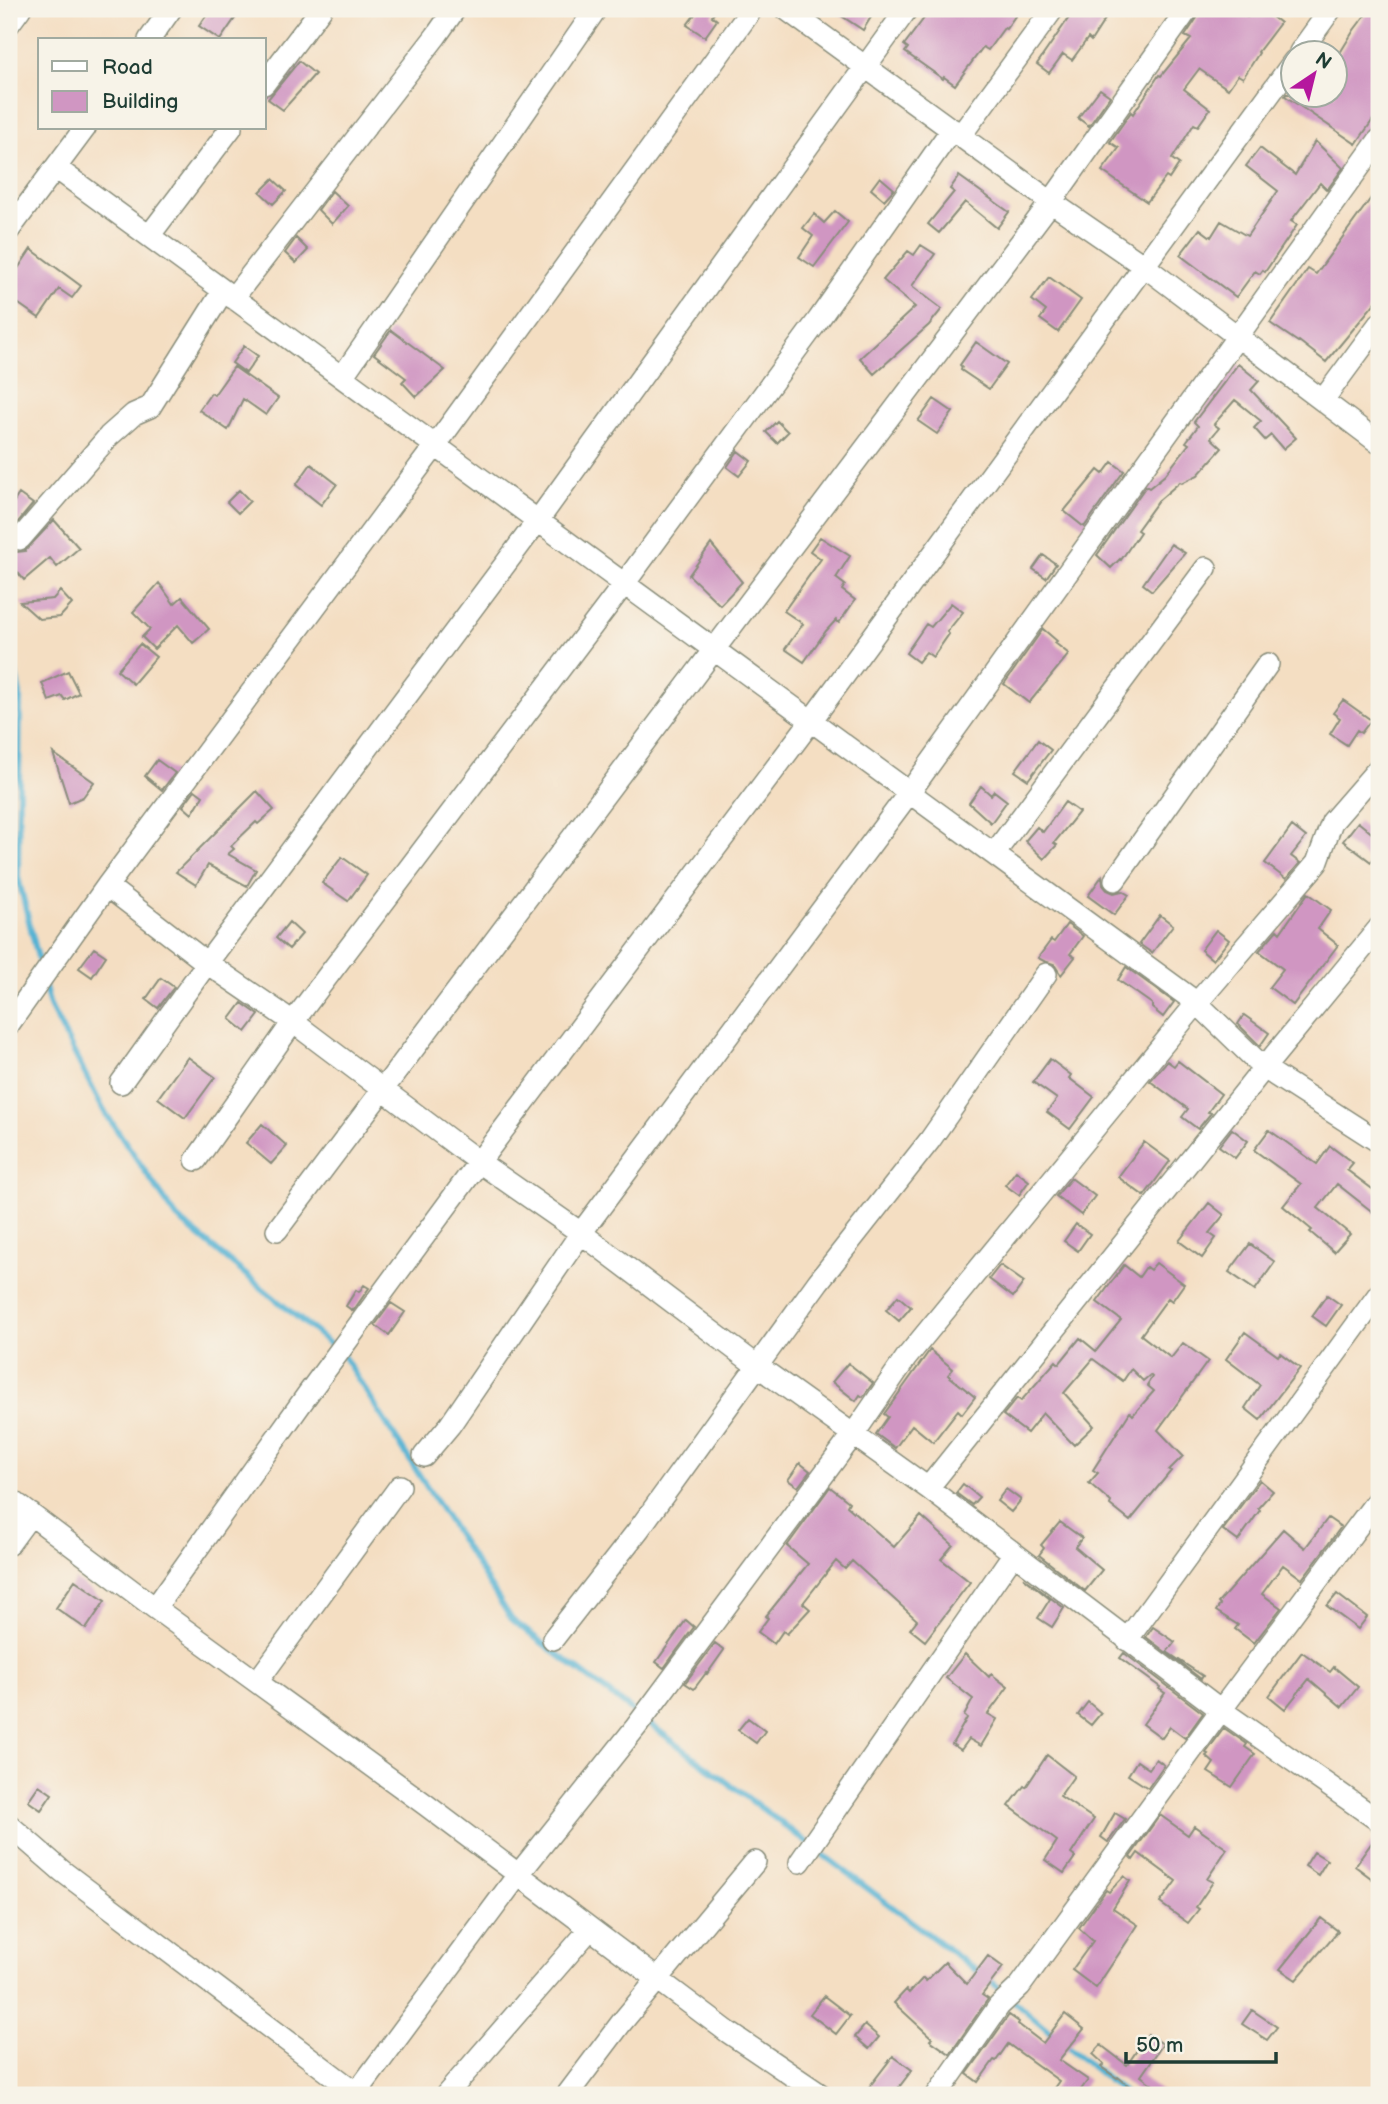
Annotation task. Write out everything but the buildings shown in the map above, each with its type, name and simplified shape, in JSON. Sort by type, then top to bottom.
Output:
[{"type":"street","points":[[9,24],[20,9]]},
{"type":"street","points":[[150,38],[171,9]]},
{"type":"street","points":[[266,81],[321,9]]},
{"type":"street","points":[[20,539],[109,436],[134,414],[150,407],[228,294],[455,9]]},
{"type":"street","points":[[342,377],[596,9]]},
{"type":"street","points":[[9,1024],[107,886],[435,446],[752,9]]},
{"type":"street","points":[[786,9],[1238,335],[1379,443]]},
{"type":"street","points":[[121,1083],[207,962],[539,519],[907,9]]},
{"type":"street","points":[[196,1160],[293,1022],[624,584],[956,132],[1053,9]]},
{"type":"street","points":[[278,1230],[1051,202],[1188,9]]},
{"type":"street","points":[[1310,38],[1331,9]]},
{"type":"street","points":[[155,1608],[310,1391],[811,721],[1280,79]]},
{"type":"street","points":[[9,230],[84,130]]},
{"type":"street","points":[[149,236],[229,130]]},
{"type":"street","points":[[424,1456],[450,1425],[581,1233],[909,793],[1379,140]]},
{"type":"street","points":[[56,168],[1198,1003],[1265,1068],[1379,1142]]},
{"type":"street","points":[[1323,400],[1379,324]]},
{"type":"street","points":[[994,854],[1206,568]]},
{"type":"street","points":[[1115,880],[1268,664]]},
{"type":"street","points":[[9,1825],[62,1871],[357,2095],[517,1875],[636,1727],[853,1436],[906,1357],[1317,863],[1332,822],[1379,768]]},
{"type":"street","points":[[107,886],[479,1162],[581,1233],[756,1365],[929,1488],[1221,1710],[1379,1821]]},
{"type":"street","points":[[929,1488],[1379,928]]},
{"type":"street","points":[[553,1639],[639,1529],[818,1282],[930,1140],[1046,974]]},
{"type":"street","points":[[1127,1640],[1379,1294]]},
{"type":"street","points":[[257,1682],[400,1486]]},
{"type":"street","points":[[9,1498],[426,1805],[657,1980],[821,2095]]},
{"type":"street","points":[[937,2095],[999,2006],[1020,1986],[1379,1498]]},
{"type":"street","points":[[9,1544],[31,1514]]},
{"type":"street","points":[[800,1862],[1013,1553]]},
{"type":"street","points":[[567,2095],[622,2022],[755,1862]]},
{"type":"street","points":[[446,2095],[590,1929]]},
{"type":"waterway","points":[[9,642],[20,694],[18,877],[41,970]]},
{"type":"waterway","points":[[44,984],[50,1006],[104,1111],[177,1218],[342,1354],[512,1620],[993,1983],[1055,2036]]},
{"type":"waterway","points":[[1063,2043],[1126,2095]]}]
